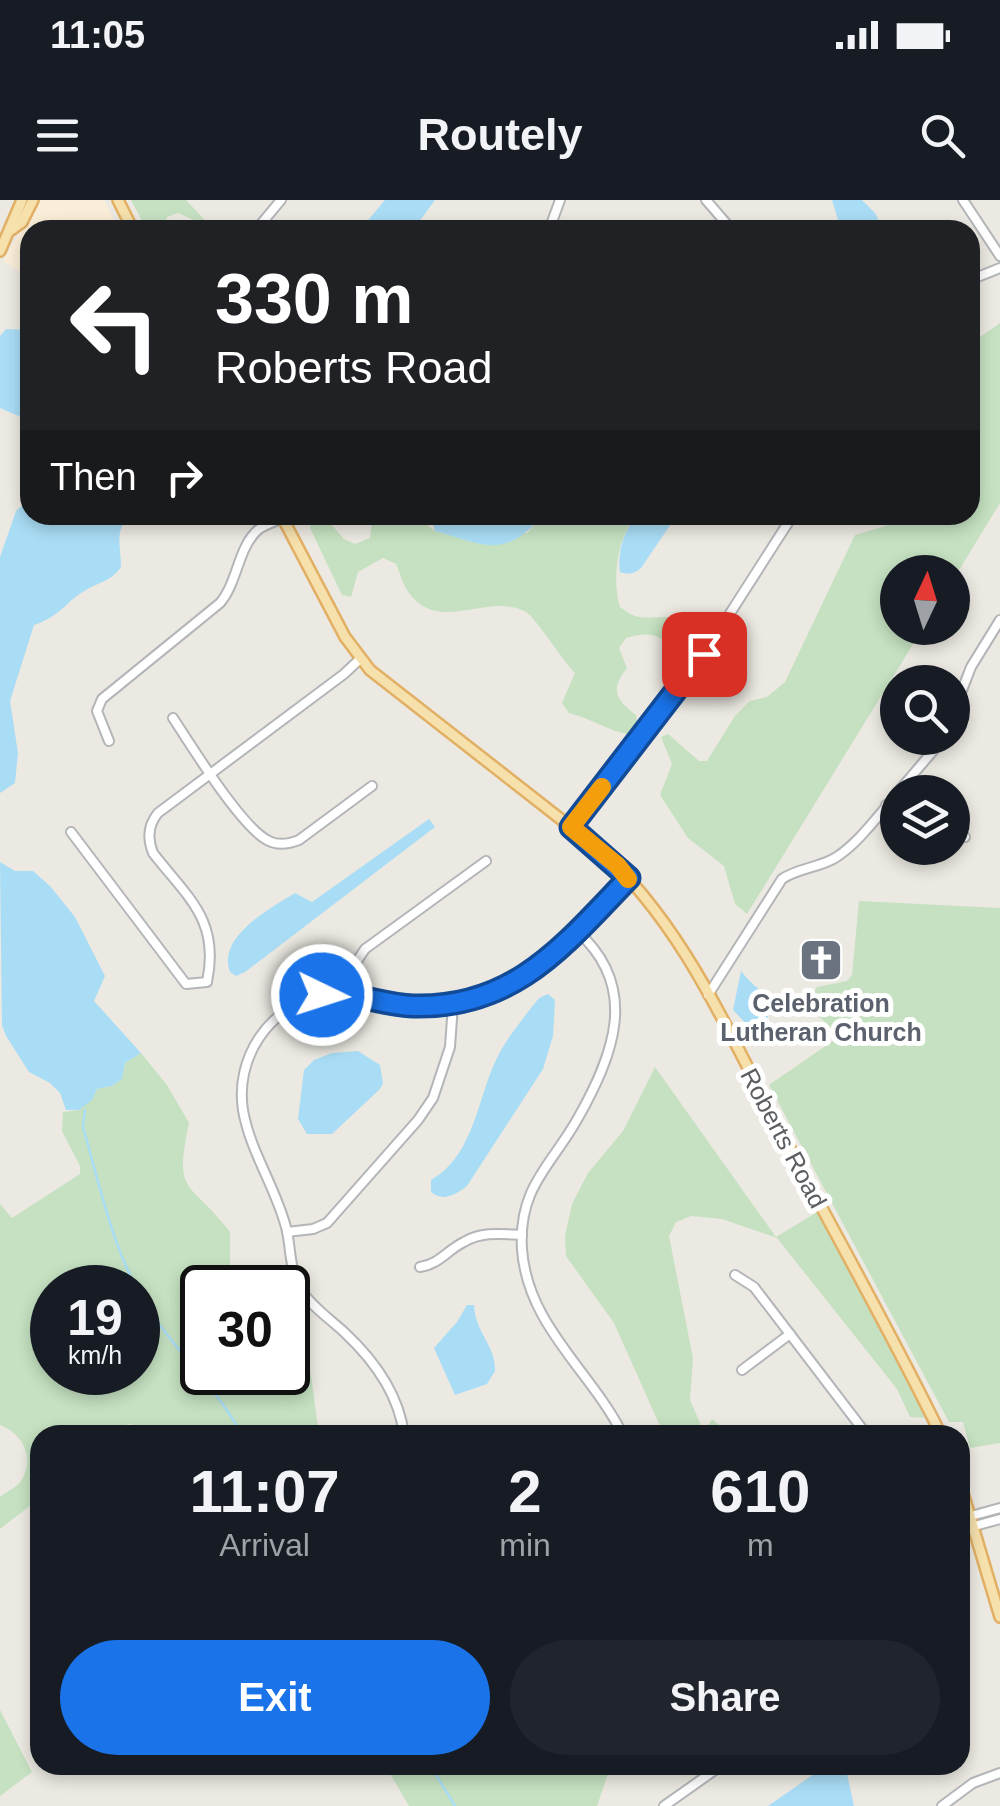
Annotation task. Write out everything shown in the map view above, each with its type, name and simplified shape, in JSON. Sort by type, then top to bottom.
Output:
[{"type":"main road","points":[[0,251],[22,200]]},
{"type":"main road","points":[[11,230],[20,223]]},
{"type":"main road","name":"Roberts Road","points":[[289,525],[345,637],[360,659],[383,682],[571,827],[629,878],[677,938],[936,1425]]},
{"type":"main road","points":[[970,1526],[1000,1617]]},
{"type":"street","points":[[264,220],[281,200]]},
{"type":"street","points":[[706,200],[723,220]]},
{"type":"street","points":[[980,225],[1000,256]]},
{"type":"street","points":[[109,741],[97,712],[102,699],[220,603],[232,586],[254,536],[267,525]]},
{"type":"street","points":[[571,827],[704,654],[786,525]]},
{"type":"street","points":[[970,671],[1000,620]]},
{"type":"street","points":[[70,832],[186,984],[207,982],[211,938],[203,920],[153,852],[149,832],[158,812],[360,659]]},
{"type":"street","points":[[173,718],[210,774],[259,834],[280,844],[299,840],[372,786]]},
{"type":"street","points":[[913,775],[930,755]]},
{"type":"street","points":[[708,995],[782,880],[835,858],[880,812]]},
{"type":"street","points":[[354,994],[357,962],[365,949],[486,861]]},
{"type":"street","points":[[402,1425],[397,1404],[378,1370],[302,1291],[294,1274],[287,1232],[244,1114],[244,1072],[263,1032],[289,1008],[322,995],[354,994],[400,1005],[452,1004],[513,984],[543,964],[629,878]]},
{"type":"street","points":[[577,931],[598,951],[611,976],[616,1000],[615,1027],[578,1118],[550,1156],[534,1187],[522,1235],[524,1266],[537,1307],[616,1425]]},
{"type":"street","points":[[287,1232],[313,1229],[327,1222],[428,1108],[448,1061],[452,1004]]},
{"type":"street","points":[[420,1267],[438,1262],[460,1243],[478,1236],[522,1235]]},
{"type":"street","points":[[736,1275],[754,1287],[860,1425]]},
{"type":"street","points":[[742,1370],[790,1334]]},
{"type":"street","points":[[970,1519],[1000,1508]]},
{"type":"street","points":[[970,1520],[1000,1520]]},
{"type":"street","points":[[942,1806],[973,1783],[1000,1773]]},
{"type":"street","points":[[664,1806],[708,1775]]},
{"type":"shaded area","points":[[38,200],[104,200],[114,220],[27,220]]},
{"type":"shaded area","points":[[20,231],[20,272],[3,261]]},
{"type":"green space","points":[[131,200],[186,200],[205,220],[178,213],[167,220],[142,220]]},
{"type":"green space","points":[[1000,323],[1000,503],[968,555],[880,555],[880,645],[913,645],[900,665],[880,665],[880,698],[747,914],[735,904],[724,866],[688,838],[660,795],[672,764],[661,737],[668,734],[699,761],[707,761],[735,716],[750,701],[767,697],[785,682],[855,535],[889,525],[980,525],[980,337]]},
{"type":"green space","points":[[332,525],[344,539],[355,544],[370,538],[372,525],[427,525],[452,536],[527,533],[534,525],[630,525],[618,559],[616,585],[620,607],[635,616],[683,619],[692,633],[691,647],[648,634],[626,638],[619,648],[627,668],[618,682],[617,693],[636,715],[637,722],[628,734],[613,730],[569,713],[562,703],[575,673],[526,612],[496,606],[435,611],[421,605],[409,593],[396,564],[383,558],[358,572],[351,597],[342,595],[310,528]]},
{"type":"green space","points":[[859,901],[1000,908],[1000,1443],[970,1448],[970,1425],[949,1422],[769,1085],[840,1036],[814,1012],[810,997],[817,987],[847,981],[852,975]]},
{"type":"green space","points":[[141,1053],[167,1085],[189,1123],[183,1164],[188,1186],[230,1232],[230,1265],[180,1265],[180,1395],[310,1395],[310,1368],[318,1425],[30,1425],[30,1506],[0,1529],[0,1497],[21,1481],[27,1455],[15,1434],[0,1425],[0,1204],[12,1218],[80,1174],[80,1166],[62,1131],[63,1112],[79,1110],[97,1089],[122,1079],[125,1063]]},
{"type":"green space","points":[[655,1067],[776,1237],[819,1211],[929,1418],[910,1417],[897,1389],[777,1238],[722,1219],[691,1216],[676,1222],[669,1236],[693,1358],[690,1400],[701,1425],[660,1425],[614,1323],[566,1256],[565,1236],[572,1204],[588,1173],[623,1131]]},
{"type":"green space","points":[[0,1710],[30,1774],[0,1796]]},
{"type":"green space","points":[[391,1775],[608,1775],[597,1806],[409,1806]]},
{"type":"water","points":[[385,200],[435,200],[420,220],[368,220]]},
{"type":"water","points":[[832,200],[862,200],[879,220],[838,220]]},
{"type":"water","points":[[6,329],[20,330],[20,417],[0,408],[0,336]]},
{"type":"water","points":[[20,508],[20,525],[123,525],[121,567],[110,578],[34,625],[10,701],[18,753],[15,783],[0,793],[0,557]]},
{"type":"water","points":[[434,525],[533,525],[505,544],[493,545],[435,531]]},
{"type":"water","points":[[670,525],[641,568],[623,573],[619,564],[629,527]]},
{"type":"water","points":[[429,819],[435,827],[245,972],[236,976],[230,972],[231,947],[248,925],[295,893],[312,902]]},
{"type":"water","points":[[0,862],[15,871],[33,871],[75,917],[105,976],[94,1001],[141,1053],[125,1063],[122,1079],[97,1089],[92,1100],[79,1110],[66,1110],[60,1093],[29,1072],[2,1025]]},
{"type":"water","points":[[741,971],[769,1000],[765,1034],[759,1037],[733,1010]]},
{"type":"water","points":[[548,994],[555,1000],[553,1036],[543,1069],[467,1186],[449,1196],[436,1195],[431,1192],[431,1180],[446,1169],[466,1141],[502,1049],[539,998]]},
{"type":"water","points":[[358,1051],[380,1065],[380,1089],[332,1134],[307,1134],[298,1119],[304,1070],[314,1060],[332,1053]]},
{"type":"water","points":[[467,1305],[474,1305],[495,1371],[487,1384],[455,1395],[434,1348]]},
{"type":"water","points":[[813,1775],[847,1775],[854,1806],[768,1806]]},
{"type":"waterway","points":[[85,1110],[83,1127],[129,1273],[154,1317],[236,1425]]},
{"type":"waterway","points":[[436,1775],[455,1806]]},
{"type":"slow traffic","points":[[602,787],[571,827],[628,879]]},
{"type":"place","name":"Celebration Lutheran Church","points":[[821,960]]},
{"type":"route","points":[[322,995],[362,996],[414,1006],[452,1004],[505,988],[543,964],[629,878],[571,827],[704,654]]}]
